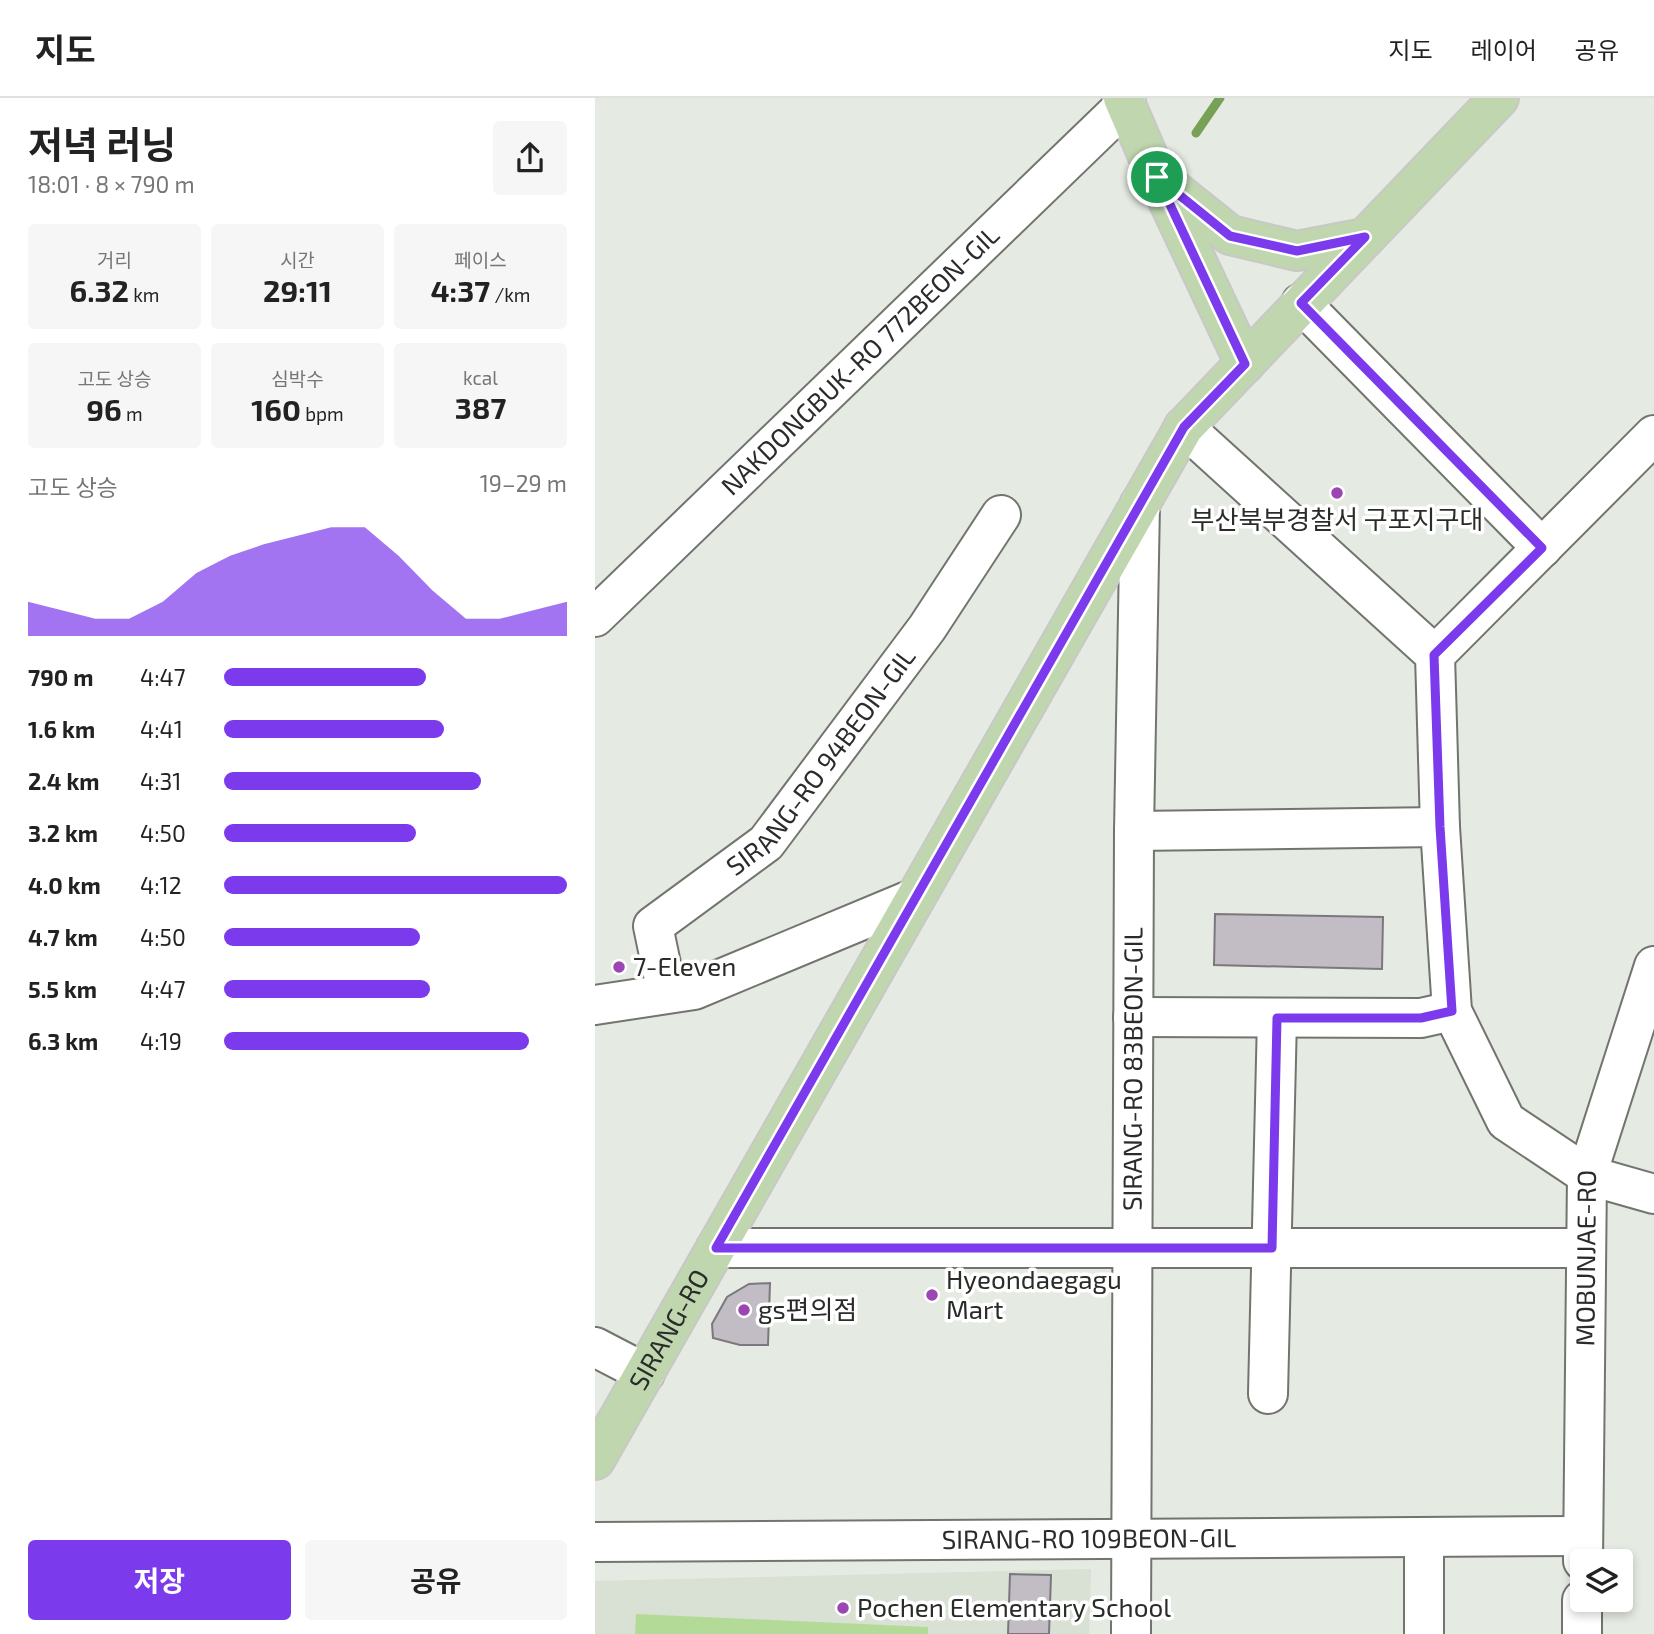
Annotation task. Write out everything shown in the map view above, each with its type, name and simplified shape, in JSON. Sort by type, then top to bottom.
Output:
[{"type":"main road","points":[[1125,101],[1157,177],[1245,364]]},
{"type":"main road","name":"SIRANG-RO","points":[[595,1460],[1184,427],[1365,237],[1484,103]]},
{"type":"main road","points":[[1157,177],[1230,236],[1297,251],[1365,237]]},
{"type":"street","name":"NAKDONGBUK-RO 772BEON-GIL","points":[[596,615],[1125,101]]},
{"type":"street","points":[[1301,303],[1542,548]]},
{"type":"street","points":[[1184,427],[1434,655],[1440,827],[1452,1011],[1506,1121],[1587,1175],[1654,1194]]},
{"type":"street","points":[[1434,655],[1654,435]]},
{"type":"street","name":"SIRANG-RO 83BEON-GIL","points":[[1131,1634],[1134,831],[1140,504]]},
{"type":"street","name":"SIRANG-RO 94BEON-GIL","points":[[667,993],[653,926],[767,843],[927,628],[1001,515]]},
{"type":"street","points":[[1134,831],[1440,827]]},
{"type":"street","points":[[595,1005],[694,990],[915,898]]},
{"type":"street","name":"MOBUNJAE-RO","points":[[1583,1549],[1587,1175],[1654,966]]},
{"type":"street","points":[[1133,1017],[1421,1018],[1452,1011]]},
{"type":"street","points":[[1268,1394],[1277,1018]]},
{"type":"street","points":[[716,1248],[1586,1248]]},
{"type":"street","points":[[595,1347],[645,1373]]},
{"type":"street","points":[[1424,1537],[1424,1634]]},
{"type":"street","name":"SIRANG-RO 109BEON-GIL","points":[[595,1542],[1424,1537],[1583,1549]]},
{"type":"street","points":[[1582,1612],[1582,1634]]},
{"type":"shaded area","name":"Pochen Elementary School","points":[[1091,1569],[1089,1634],[595,1634],[595,1581]]},
{"type":"green space","points":[[636,1614],[928,1627],[928,1634],[635,1634]]},
{"type":"building","points":[[1215,914],[1383,917],[1382,969],[1214,965]]},
{"type":"building","name":"gs편의점","points":[[770,1283],[768,1345],[740,1345],[713,1338],[712,1324],[727,1297],[749,1284]]},
{"type":"building","points":[[1010,1574],[1051,1575],[1049,1634],[1008,1634]]},
{"type":"waterway","points":[[1196,133],[1220,98]]},
{"type":"place","name":"부산북부경찰서 구포지구대","points":[[1337,493]]},
{"type":"place","name":"7-Eleven","points":[[619,967]]},
{"type":"place","name":"Hyeondaegagu Mart","points":[[932,1295]]},
{"type":"place","name":"gs편의점","points":[[744,1310]]},
{"type":"place","name":"Pochen Elementary School","points":[[843,1608]]},
{"type":"route","points":[[1157,177],[1230,236],[1297,251],[1365,237],[1301,303],[1542,548],[1434,655],[1440,827],[1452,1011],[1421,1018],[1277,1018],[1272,1248],[716,1248],[1184,427],[1245,364],[1157,177]]}]
